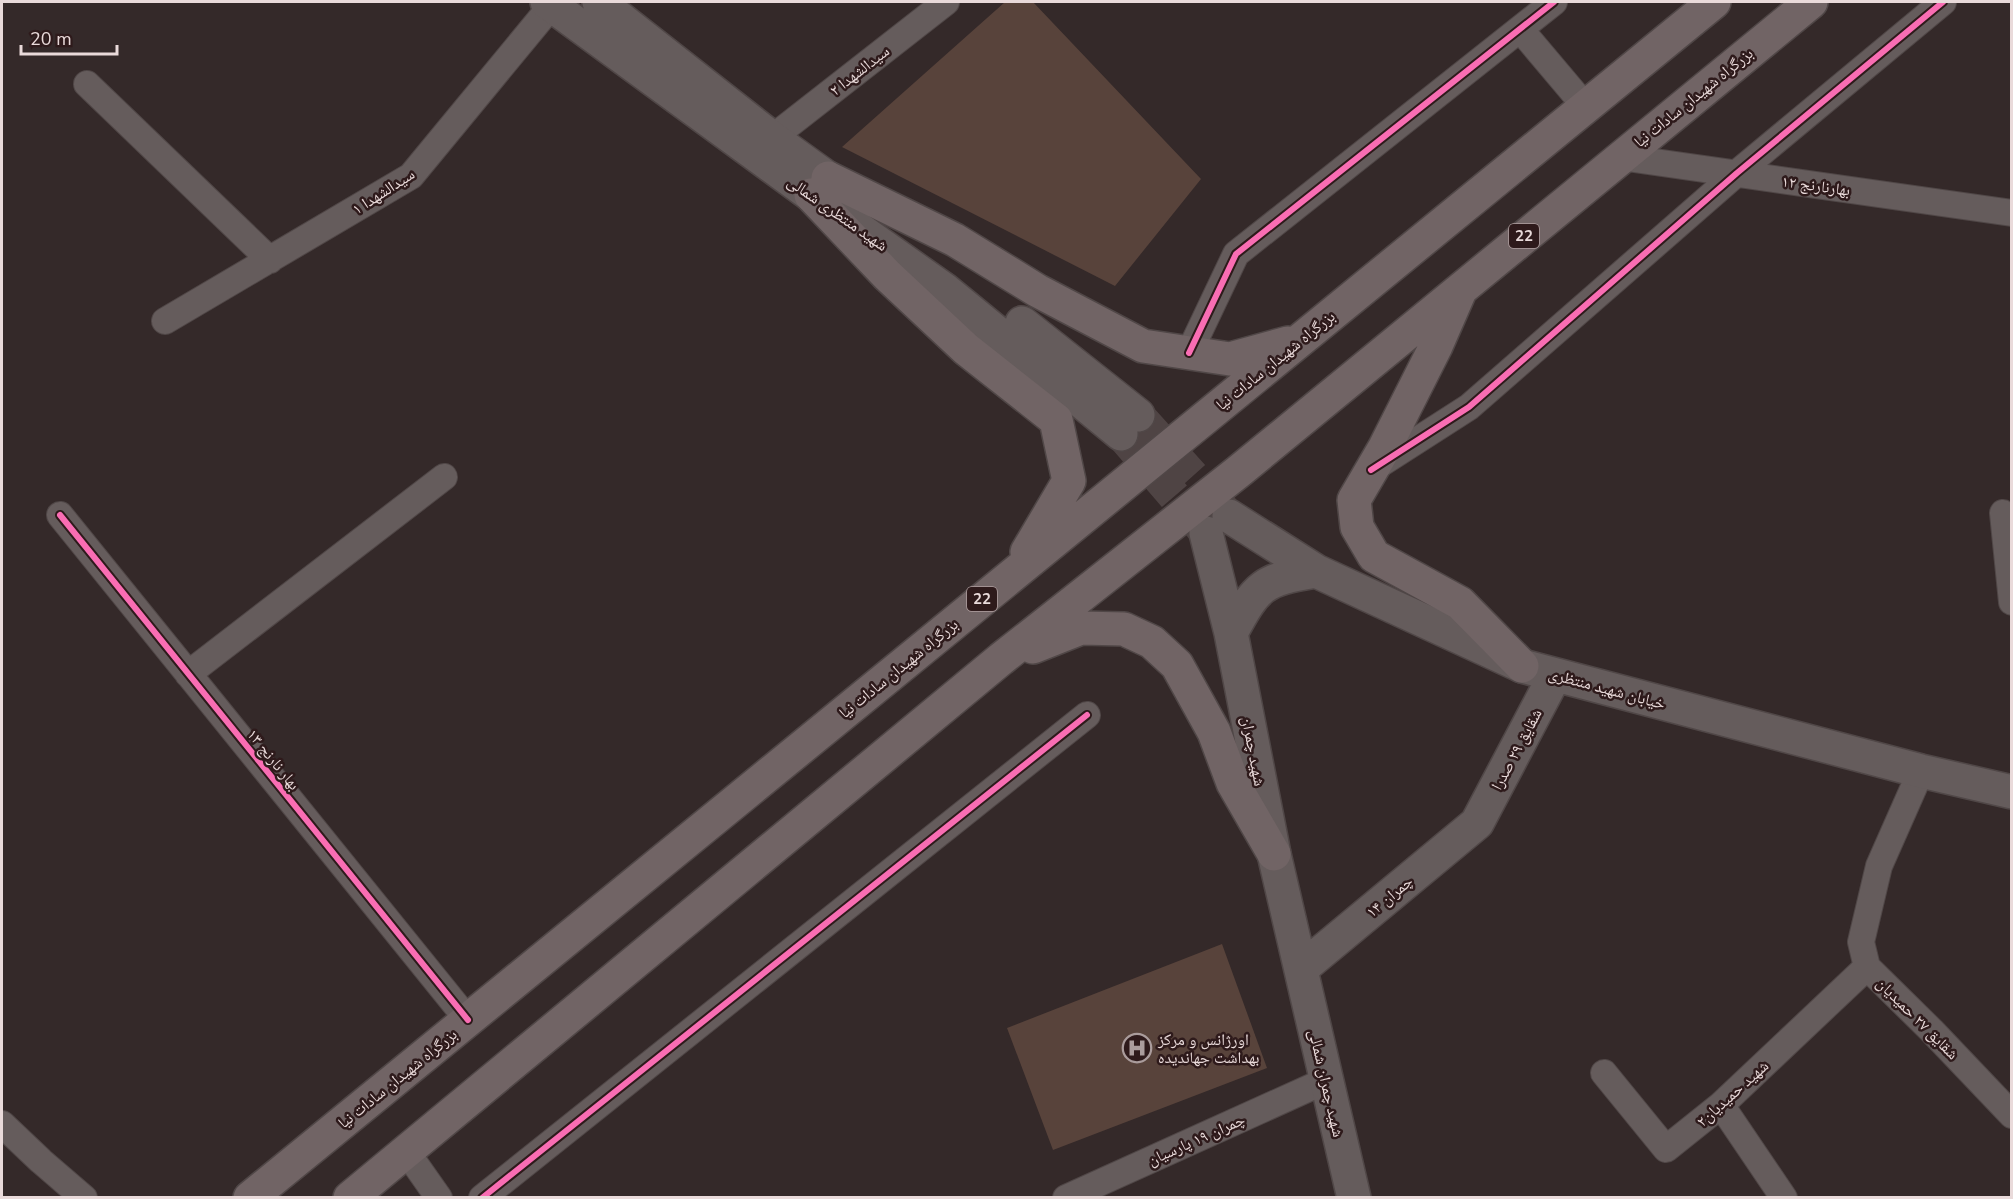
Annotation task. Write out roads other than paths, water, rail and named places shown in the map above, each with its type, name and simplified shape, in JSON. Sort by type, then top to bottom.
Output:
[{"type":"highway","name":"بزرگراه شهیدان سادات نیا","points":[[250,1197],[1714,2]]},
{"type":"highway","name":"بزرگراه شهیدان سادات نیا","points":[[350,1197],[1001,659],[1238,472],[1811,2]]},
{"type":"highway","points":[[820,186],[956,240],[1038,291],[1143,346],[1230,359],[1301,339]]},
{"type":"highway","points":[[820,186],[887,275],[966,349],[1056,420],[1070,481],[1016,572]]},
{"type":"highway","points":[[1461,287],[1436,346],[1354,500],[1357,527],[1374,556],[1460,603],[1522,666]]},
{"type":"highway","points":[[1001,659],[1081,628],[1124,629],[1152,642],[1177,664],[1214,732],[1233,783],[1274,854]]},
{"type":"main road","name":"شهید منتظری شمالی","points":[[599,2],[772,138],[820,186]]},
{"type":"main road","name":"شهید منتظری شمالی","points":[[550,3],[820,186],[955,271],[1130,425]]},
{"type":"main road","name":"خیابان شهید منتظری","points":[[1217,525],[1522,666],[1921,771],[2012,792]]},
{"type":"main road","name":"شهید چمران","points":[[1217,525],[1231,633],[1274,854],[1301,969]]},
{"type":"main road","points":[[1231,633],[1248,601],[1261,588],[1280,577],[1316,571]]},
{"type":"main road","name":"شقایق ۲۹ صدرا","points":[[1477,823],[1555,675]]},
{"type":"main road","name":"چمران ۱۴","points":[[1301,969],[1477,823]]},
{"type":"main road","name":"شهید چمران شمالی","points":[[1301,969],[1354,1197]]},
{"type":"street","name":"سیدالشهدا ۲","points":[[772,138],[946,2]]},
{"type":"street","points":[[1189,353],[1236,254],[1554,2]]},
{"type":"street","points":[[1371,470],[1469,407],[1737,173],[1943,2]]},
{"type":"street","name":"سیدالشهدا ۱","points":[[165,321],[411,176],[550,3]]},
{"type":"street","points":[[1520,29],[1586,106]]},
{"type":"street","points":[[87,84],[270,260]]},
{"type":"street","name":"بهارنارنج ۱۲","points":[[1620,157],[2012,213]]},
{"type":"street","points":[[188,674],[444,477]]},
{"type":"street","points":[[2003,513],[2012,602]]},
{"type":"street","name":"بهار نارنج ۱۳","points":[[60,515],[468,1020]]},
{"type":"street","points":[[482,1197],[1087,715]]},
{"type":"street","name":"شقایق ۲۷ حمیدیان","points":[[1921,771],[1879,866],[1861,942],[1867,967],[2012,1115]]},
{"type":"street","name":"شهید حمیدیان۲","points":[[1604,1073],[1666,1149],[1721,1105],[1867,967]]},
{"type":"street","name":"چمران ۱۹ پارسیان","points":[[1066,1197],[1327,1080]]},
{"type":"street","points":[[1721,1105],[1785,1197]]},
{"type":"street","points":[[2,1124],[84,1197]]},
{"type":"street","points":[[406,1151],[439,1197]]},
{"type":"tunnel","points":[[1138,415],[1228,515]]},
{"type":"tunnel","points":[[1121,434],[1206,533]]},
{"type":"place","name":"اورژانس و مرکز بهداشت جهاندیده","points":[[1137,1048]]}]
